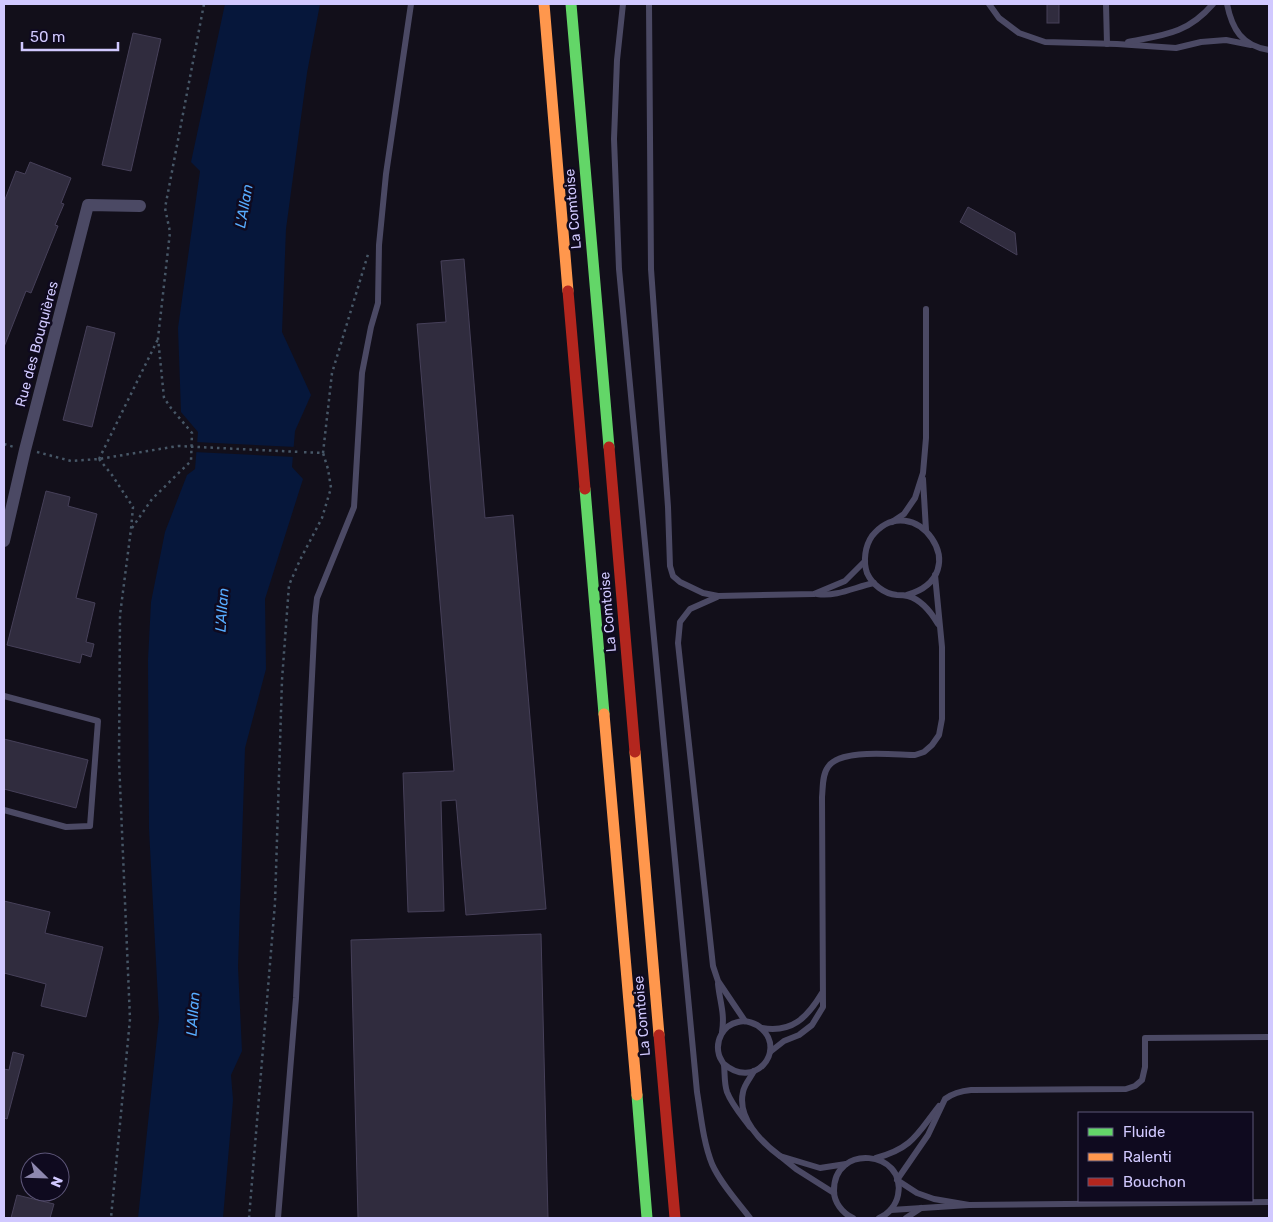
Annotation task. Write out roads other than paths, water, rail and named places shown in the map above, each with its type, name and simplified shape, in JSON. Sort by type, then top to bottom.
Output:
[{"type":"highway","name":"La Comtoise","points":[[544,4],[647,1218]]},
{"type":"highway","name":"La Comtoise","points":[[571,4],[675,1218]]},
{"type":"highway","points":[[654,972],[685,1218]]},
{"type":"highway","points":[[632,1034],[632,1179]]},
{"type":"street","name":"Rue des Bouquières","points":[[4,541],[25,450],[88,205],[140,206]]},
{"type":"lane","points":[[278,1218],[296,998],[315,616],[317,598],[354,507],[362,373],[378,303],[379,245],[386,174],[411,4]]},
{"type":"lane","points":[[623,4],[616,60],[614,139],[619,269],[697,1092],[704,1137],[712,1164],[723,1183],[750,1218]]},
{"type":"lane","points":[[649,4],[651,269],[668,507],[670,566],[673,576],[680,582],[703,593],[718,596],[825,595],[874,583]]},
{"type":"lane","points":[[989,4],[999,18],[1019,33],[1045,42],[1176,48],[1200,42],[1226,40],[1251,44],[1269,50]]},
{"type":"lane","points":[[1106,4],[1107,44]]},
{"type":"lane","points":[[1117,44],[1173,33],[1201,18],[1213,4]]},
{"type":"lane","points":[[1227,4],[1230,19],[1238,34],[1251,44]]},
{"type":"lane","points":[[926,310],[926,438],[923,473],[926,530]]},
{"type":"lane","points":[[891,523],[903,521],[915,524],[926,530],[934,539],[939,563],[935,575],[928,585],[918,592],[907,595],[895,595],[883,591],[874,583],[868,573],[865,561],[866,549],[871,538],[880,528],[904,514],[915,498],[923,473]]},
{"type":"lane","points":[[814,594],[845,581],[865,561]]},
{"type":"lane","points":[[770,1052],[784,1041],[799,1035],[812,1026],[823,1007],[822,797],[824,776],[828,766],[833,761],[845,756],[915,755],[924,752],[939,735],[942,719],[942,646],[935,575]]},
{"type":"lane","points":[[907,595],[928,609],[940,628]]},
{"type":"lane","points":[[718,596],[690,609],[680,622],[678,643],[709,941],[718,981],[719,996],[723,1007],[724,1020],[718,1048],[720,1057],[730,1070],[746,1074],[762,1067],[770,1052],[770,1044],[762,1028],[754,1023],[745,1021],[736,1022],[722,1032]]},
{"type":"lane","points":[[4,696],[98,721],[90,826],[66,827],[4,810]]},
{"type":"lane","points":[[718,981],[745,1021]]},
{"type":"lane","points":[[762,1028],[776,1030],[788,1027],[802,1020],[814,1007],[824,991]]},
{"type":"lane","points":[[780,1156],[820,1168],[846,1164],[855,1159],[865,1157],[876,1158],[888,1155],[910,1143],[945,1099],[959,1091],[1126,1088],[1135,1086],[1142,1080],[1145,1067],[1145,1038],[1269,1037]]},
{"type":"lane","points":[[724,1064],[723,1074],[727,1092],[750,1127],[768,1146],[796,1169],[834,1193]]},
{"type":"lane","points":[[750,1127],[743,1105],[743,1091],[754,1071]]},
{"type":"lane","points":[[897,1180],[928,1135],[945,1099]]},
{"type":"lane","points":[[876,1158],[892,1170],[897,1180],[899,1190],[890,1218]]},
{"type":"lane","points":[[846,1164],[837,1177],[834,1193],[837,1203],[845,1215],[853,1218]]},
{"type":"lane","points":[[897,1180],[917,1192],[934,1199],[969,1205]]},
{"type":"lane","points":[[880,1218],[891,1210],[969,1205],[1269,1202]]},
{"type":"lane","points":[[906,1218],[921,1208]]},
{"type":"water","name":"L'Allan","points":[[225,4],[320,4],[307,73],[286,229],[282,332],[311,395],[295,431],[292,467],[303,479],[265,599],[266,669],[245,748],[238,967],[242,1051],[231,1075],[233,1100],[223,1218],[138,1218],[159,1018],[149,829],[148,660],[151,602],[165,532],[187,475],[195,469],[198,432],[181,412],[178,328],[200,171],[191,162]]}]
